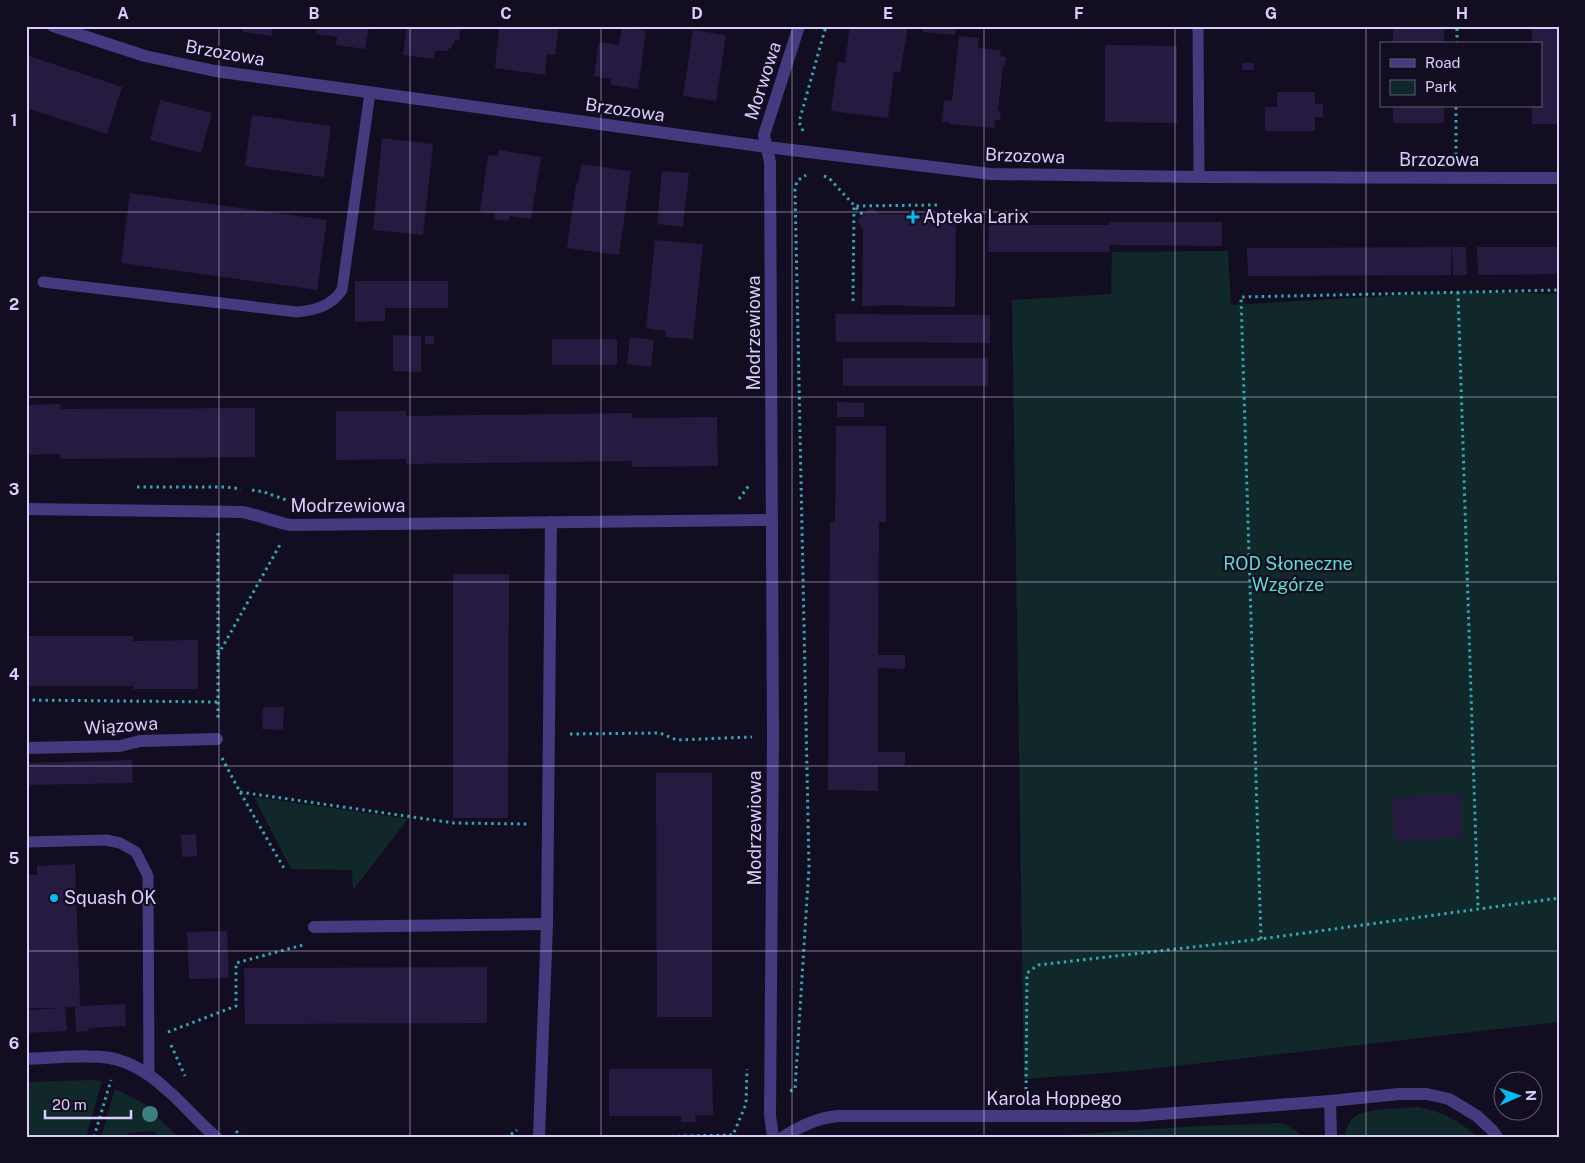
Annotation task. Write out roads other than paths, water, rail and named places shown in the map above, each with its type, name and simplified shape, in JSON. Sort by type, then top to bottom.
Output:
[{"type":"street","name":"Brzozowa","points":[[53,26],[145,56],[215,71],[767,147],[991,174],[1199,177],[1559,178]]},
{"type":"street","name":"Morwowa","points":[[767,147],[764,135],[799,26]]},
{"type":"street","name":"Modrzewiowa","points":[[767,147],[770,162],[773,736],[770,1115],[773,1137]]},
{"type":"street","name":"Modrzewiowa","points":[[26,509],[242,512],[256,514],[276,522],[291,525],[772,520]]},
{"type":"street","points":[[540,1137],[547,924],[551,522]]},
{"type":"street","name":"Wiązowa","points":[[26,748],[120,746],[140,740],[218,739]]},
{"type":"street","points":[[314,927],[547,924]]},
{"type":"street","points":[[26,1059],[97,1057],[111,1058],[127,1063],[167,1089],[216,1137]]},
{"type":"street","name":"Karola Hoppego","points":[[783,1137],[810,1122],[823,1118],[1136,1116],[1399,1094],[1427,1094],[1449,1099],[1477,1116],[1497,1137]]},
{"type":"street","points":[[1330,1101],[1331,1137]]},
{"type":"lane","points":[[1198,26],[1199,177]]},
{"type":"lane","points":[[43,282],[297,312],[312,311],[330,304],[342,290],[370,93]]},
{"type":"lane","points":[[26,842],[106,840],[120,843],[136,852],[148,876],[148,1075]]},
{"type":"place","name":"Apteka Larix","points":[[913,217]]},
{"type":"place","name":"Squash OK","points":[[54,898]]},
{"type":"park label","name":"ROD Słoneczne Wzgórze","points":[[1288,574]]}]
